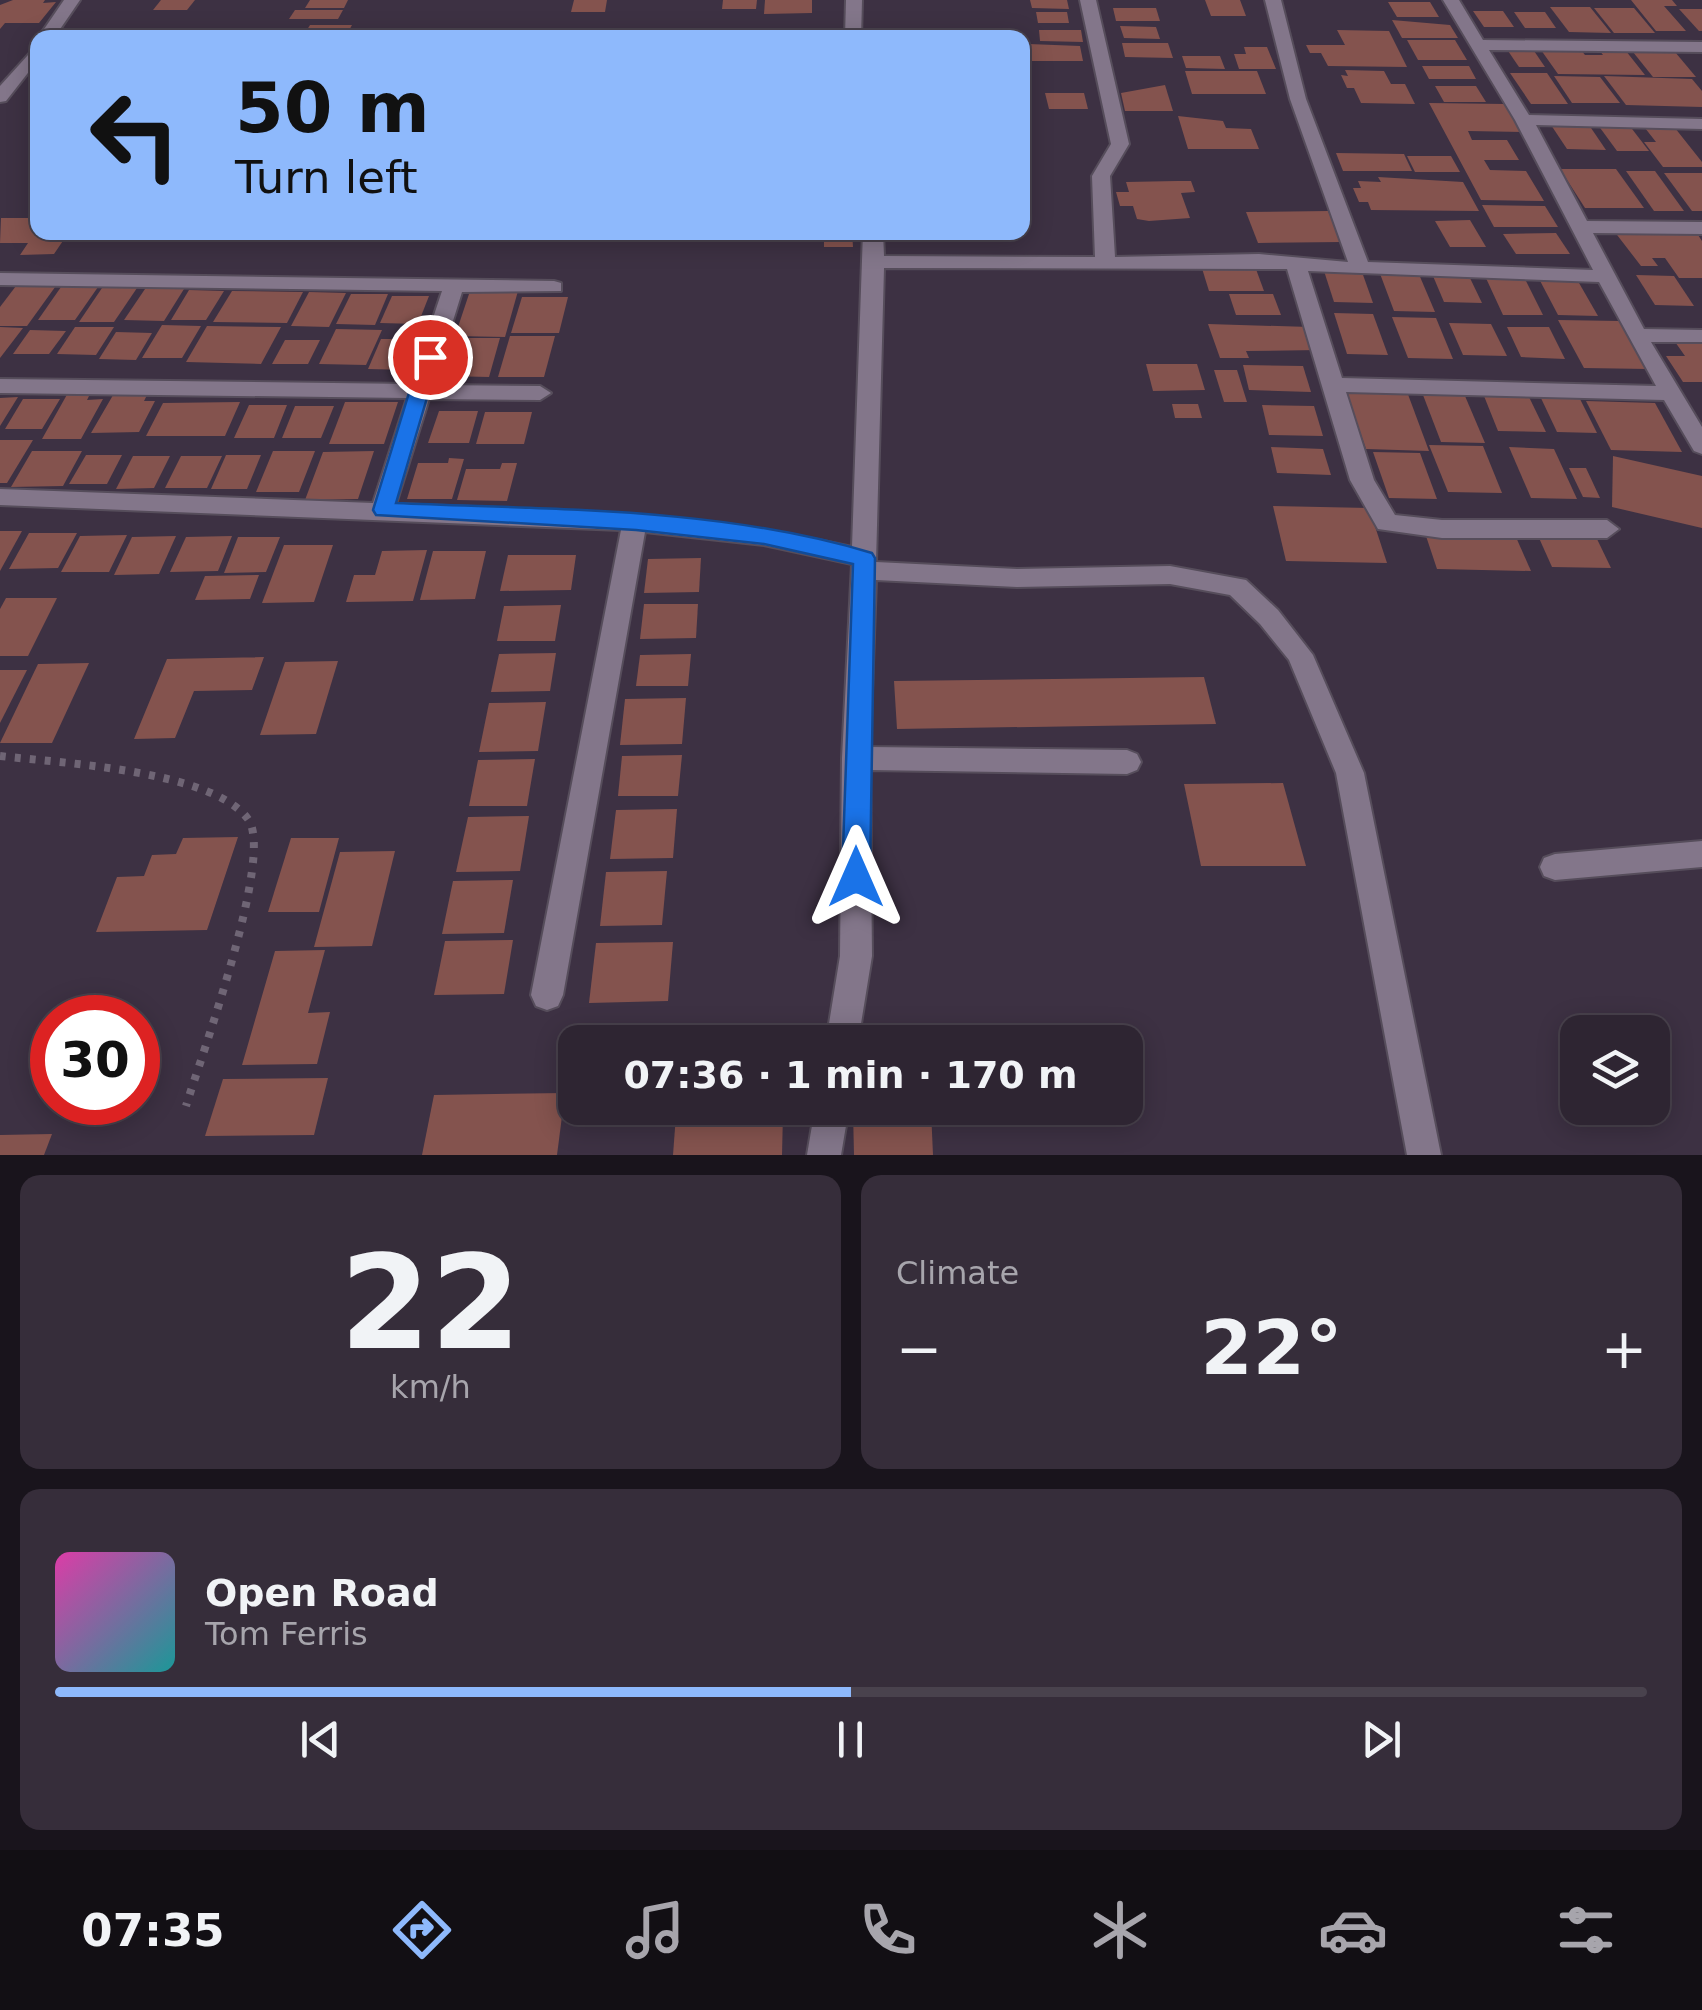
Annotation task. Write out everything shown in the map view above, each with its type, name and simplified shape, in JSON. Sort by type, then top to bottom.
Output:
[{"type":"street","points":[[51,30],[72,0]]},
{"type":"street","points":[[853,30],[854,0]]},
{"type":"street","points":[[1088,0],[1120,144],[1101,176],[1105,260]]},
{"type":"street","points":[[1273,0],[1304,118],[1360,268]]},
{"type":"street","points":[[1452,0],[1524,120],[1669,393],[1702,446]]},
{"type":"street","points":[[1476,45],[1702,47]]},
{"type":"street","points":[[0,97],[30,59]]},
{"type":"street","points":[[1524,120],[1702,124]]},
{"type":"street","points":[[1582,227],[1702,228]]},
{"type":"street","points":[[845,1025],[856,956],[856,758],[874,240]]},
{"type":"street","points":[[874,262],[1295,262],[1360,268],[1606,276]]},
{"type":"street","points":[[1295,262],[1362,480],[1388,524],[1396,528],[1607,529]]},
{"type":"street","points":[[0,278],[554,287]]},
{"type":"street","points":[[384,510],[453,287]]},
{"type":"street","points":[[1638,334],[1702,336]]},
{"type":"street","points":[[1332,385],[1669,393]]},
{"type":"street","points":[[0,386],[540,393]]},
{"type":"street","points":[[0,497],[636,522],[764,536],[864,564],[1017,578],[1170,575],[1238,587],[1270,617],[1300,656],[1350,773],[1424,1155]]},
{"type":"street","points":[[546,995],[636,522]]},
{"type":"street","points":[[856,758],[1128,762]]},
{"type":"street","points":[[1556,867],[1702,854]]},
{"type":"street","points":[[824,1155],[829,1125]]},
{"type":"path","points":[[0,756],[193,784],[224,796],[250,820],[254,846],[252,882],[186,1106]]},
{"type":"building","points":[[13,0],[56,2],[39,23],[5,23],[0,29],[0,5]]},
{"type":"building","points":[[161,0],[195,0],[187,10],[153,10]]},
{"type":"building","points":[[310,0],[348,0],[344,8],[305,8]]},
{"type":"building","points":[[574,0],[607,0],[605,12],[571,12]]},
{"type":"building","points":[[723,0],[757,0],[756,9],[722,9]]},
{"type":"building","points":[[765,0],[812,0],[812,13],[764,14]]},
{"type":"building","points":[[1030,0],[1067,0],[1069,9],[1032,8]]},
{"type":"building","points":[[1205,0],[1240,0],[1246,16],[1211,16]]},
{"type":"building","points":[[1631,0],[1672,0],[1677,6],[1664,6],[1686,31],[1656,31]]},
{"type":"building","points":[[1388,2],[1430,2],[1439,17],[1397,17]]},
{"type":"building","points":[[1550,7],[1590,7],[1611,33],[1569,32]]},
{"type":"building","points":[[1113,8],[1156,8],[1160,21],[1116,21]]},
{"type":"building","points":[[1594,8],[1634,8],[1655,33],[1614,33]]},
{"type":"building","points":[[1679,9],[1702,9],[1702,31],[1699,31]]},
{"type":"building","points":[[295,10],[343,10],[338,19],[289,19]]},
{"type":"building","points":[[1473,11],[1503,11],[1514,27],[1484,27]]},
{"type":"building","points":[[1036,12],[1067,12],[1069,23],[1038,23]]},
{"type":"building","points":[[1514,12],[1545,12],[1556,28],[1525,28]]},
{"type":"building","points":[[1392,20],[1450,25],[1458,38],[1402,38]]},
{"type":"building","points":[[310,25],[352,25],[349,30],[307,30]]},
{"type":"building","points":[[1120,26],[1156,27],[1160,39],[1124,38]]},
{"type":"building","points":[[1039,30],[1081,30],[1083,42],[1040,41]]},
{"type":"building","points":[[1337,30],[1389,31],[1407,67],[1328,66],[1321,53],[1310,53],[1306,45],[1345,45]]},
{"type":"building","points":[[1407,40],[1455,40],[1467,60],[1418,60]]},
{"type":"building","points":[[1122,43],[1168,43],[1173,58],[1125,57]]},
{"type":"building","points":[[1030,44],[1080,46],[1083,61],[1032,61]]},
{"type":"building","points":[[1596,46],[1622,46],[1645,75],[1558,74],[1541,50],[1581,50],[1585,55],[1603,55]]},
{"type":"building","points":[[1244,47],[1267,47],[1276,69],[1239,69],[1234,54],[1246,54]]},
{"type":"building","points":[[1506,48],[1532,48],[1545,67],[1519,67]]},
{"type":"building","points":[[1633,52],[1675,52],[1696,77],[1653,77]]},
{"type":"building","points":[[1182,56],[1220,56],[1225,69],[1186,68]]},
{"type":"building","points":[[1422,66],[1469,66],[1476,79],[1429,79]]},
{"type":"building","points":[[1345,70],[1384,71],[1391,84],[1405,84],[1415,104],[1361,103],[1354,88],[1347,88],[1341,75],[1348,76]]},
{"type":"building","points":[[1185,71],[1257,71],[1266,94],[1192,94]]},
{"type":"building","points":[[1510,73],[1547,73],[1568,104],[1531,104]]},
{"type":"building","points":[[1554,76],[1600,77],[1620,103],[1572,103]]},
{"type":"building","points":[[1604,76],[1692,79],[1702,91],[1702,107],[1626,105]]},
{"type":"building","points":[[1165,85],[1173,111],[1125,111],[1121,93]]},
{"type":"building","points":[[1435,86],[1476,86],[1486,102],[1444,102]]},
{"type":"building","points":[[1045,93],[1084,93],[1088,109],[1049,109]]},
{"type":"building","points":[[1429,103],[1505,104],[1523,132],[1468,131],[1472,140],[1507,140],[1519,160],[1484,160],[1490,170],[1526,171],[1544,201],[1481,200]]},
{"type":"building","points":[[1178,116],[1223,121],[1226,128],[1251,129],[1259,149],[1188,149]]},
{"type":"building","points":[[1551,125],[1589,125],[1606,150],[1567,149]]},
{"type":"building","points":[[1598,125],[1629,125],[1649,151],[1617,151]]},
{"type":"building","points":[[1645,128],[1675,128],[1702,167],[1663,167],[1644,142],[1656,142]]},
{"type":"building","points":[[1336,153],[1404,154],[1412,171],[1343,171]]},
{"type":"building","points":[[1407,156],[1451,156],[1460,172],[1415,172]]},
{"type":"building","points":[[1560,169],[1616,169],[1644,208],[1585,208]]},
{"type":"building","points":[[1626,171],[1655,171],[1684,211],[1654,211]]},
{"type":"building","points":[[1664,173],[1702,173],[1702,211],[1692,211]]},
{"type":"building","points":[[1378,177],[1463,182],[1479,211],[1371,210],[1368,202],[1359,202],[1353,188],[1361,188],[1358,181],[1381,182]]},
{"type":"building","points":[[1191,181],[1195,192],[1181,193],[1190,218],[1137,219],[1133,206],[1120,206],[1116,192],[1129,192],[1126,182]]},
{"type":"building","points":[[1482,205],[1545,206],[1558,227],[1494,227]]},
{"type":"building","points":[[1328,211],[1342,242],[1258,243],[1246,212]]},
{"type":"building","points":[[1,218],[30,218],[30,240],[64,240],[54,254],[20,255],[28,243],[0,243]]},
{"type":"building","points":[[1470,220],[1486,247],[1450,247],[1435,221]]},
{"type":"building","points":[[1614,231],[1698,235],[1702,241],[1702,278],[1679,278],[1665,258],[1652,258],[1658,266],[1641,266]]},
{"type":"building","points":[[1556,233],[1570,254],[1516,254],[1503,234]]},
{"type":"building","points":[[824,240],[853,240],[853,247],[824,247]]},
{"type":"building","points":[[1253,261],[1264,291],[1209,291],[1200,262]]},
{"type":"building","points":[[1324,271],[1362,272],[1373,303],[1334,302]]},
{"type":"building","points":[[1379,271],[1418,272],[1435,312],[1394,311]]},
{"type":"building","points":[[1537,275],[1575,276],[1598,316],[1558,315]]},
{"type":"building","points":[[1636,275],[1674,276],[1694,306],[1655,305]]},
{"type":"building","points":[[1433,276],[1469,276],[1482,303],[1444,302]]},
{"type":"building","points":[[1485,276],[1524,277],[1543,315],[1503,315]]},
{"type":"building","points":[[19,282],[58,283],[27,326],[0,326],[0,307]]},
{"type":"building","points":[[61,287],[98,287],[75,320],[38,320]]},
{"type":"building","points":[[102,288],[137,288],[114,322],[79,322]]},
{"type":"building","points":[[145,289],[184,289],[164,321],[124,320]]},
{"type":"building","points":[[189,290],[224,291],[206,320],[171,320]]},
{"type":"building","points":[[232,291],[303,292],[287,323],[213,322]]},
{"type":"building","points":[[470,291],[518,291],[505,337],[455,336]]},
{"type":"building","points":[[309,292],[346,293],[329,327],[291,326]]},
{"type":"building","points":[[351,294],[388,294],[375,325],[336,324]]},
{"type":"building","points":[[1229,294],[1273,294],[1281,315],[1236,315]]},
{"type":"building","points":[[392,296],[429,296],[418,324],[380,323]]},
{"type":"building","points":[[522,297],[568,297],[559,333],[511,333]]},
{"type":"building","points":[[1334,313],[1373,314],[1388,355],[1347,354]]},
{"type":"building","points":[[1392,317],[1436,318],[1453,359],[1408,358]]},
{"type":"building","points":[[1558,320],[1620,321],[1648,369],[1584,368]]},
{"type":"building","points":[[1449,323],[1491,324],[1507,356],[1463,355]]},
{"type":"building","points":[[1208,324],[1310,327],[1319,350],[1246,351],[1249,358],[1220,358]]},
{"type":"building","points":[[162,325],[201,326],[182,358],[142,358]]},
{"type":"building","points":[[207,326],[281,327],[261,364],[186,362]]},
{"type":"building","points":[[0,327],[23,328],[0,358]]},
{"type":"building","points":[[75,327],[114,327],[96,355],[57,354]]},
{"type":"building","points":[[1507,327],[1549,327],[1565,359],[1521,357]]},
{"type":"building","points":[[336,329],[382,330],[366,365],[319,364]]},
{"type":"building","points":[[30,330],[66,331],[49,354],[13,354]]},
{"type":"building","points":[[116,332],[152,333],[136,360],[99,359]]},
{"type":"building","points":[[510,336],[555,336],[544,377],[498,377]]},
{"type":"building","points":[[459,338],[500,338],[489,377],[446,376]]},
{"type":"building","points":[[381,339],[422,339],[409,370],[368,369]]},
{"type":"building","points":[[1673,339],[1702,339],[1702,382],[1683,382],[1666,356],[1685,356]]},
{"type":"building","points":[[285,340],[320,340],[308,364],[272,364]]},
{"type":"building","points":[[1146,364],[1197,364],[1205,390],[1153,391]]},
{"type":"building","points":[[1243,365],[1303,366],[1311,392],[1249,390]]},
{"type":"building","points":[[1214,370],[1237,370],[1247,402],[1224,402]]},
{"type":"building","points":[[1345,388],[1406,389],[1429,451],[1366,449]]},
{"type":"building","points":[[150,389],[144,401],[155,401],[139,432],[91,433],[116,390]]},
{"type":"building","points":[[92,390],[87,400],[103,399],[81,439],[42,439],[69,391]]},
{"type":"building","points":[[1423,395],[1465,396],[1485,443],[1441,442]]},
{"type":"building","points":[[1484,396],[1529,397],[1546,432],[1498,431]]},
{"type":"building","points":[[1540,396],[1579,397],[1597,433],[1557,432]]},
{"type":"building","points":[[18,397],[0,426],[0,398]]},
{"type":"building","points":[[23,399],[60,399],[42,429],[5,429]]},
{"type":"building","points":[[1586,401],[1655,403],[1682,452],[1611,450]]},
{"type":"building","points":[[240,402],[225,436],[146,436],[163,403]]},
{"type":"building","points":[[345,402],[398,402],[384,444],[329,444]]},
{"type":"building","points":[[1172,404],[1198,404],[1202,418],[1175,418]]},
{"type":"building","points":[[249,405],[287,405],[274,438],[234,438]]},
{"type":"building","points":[[1262,405],[1314,406],[1323,436],[1269,435]]},
{"type":"building","points":[[295,406],[334,406],[321,438],[282,438]]},
{"type":"building","points":[[439,411],[478,411],[469,443],[428,443]]},
{"type":"building","points":[[485,412],[532,412],[524,444],[476,444]]},
{"type":"building","points":[[0,440],[33,440],[7,483],[0,483]]},
{"type":"building","points":[[1429,445],[1483,446],[1502,493],[1448,492]]},
{"type":"building","points":[[1271,447],[1323,449],[1331,475],[1277,473]]},
{"type":"building","points":[[1509,447],[1554,449],[1577,499],[1531,498]]},
{"type":"building","points":[[32,451],[82,451],[63,486],[11,487]]},
{"type":"building","points":[[273,451],[315,451],[299,492],[256,492]]},
{"type":"building","points":[[374,451],[358,499],[305,500],[323,452]]},
{"type":"building","points":[[1373,452],[1420,453],[1437,499],[1389,498]]},
{"type":"building","points":[[86,455],[122,455],[107,484],[69,484]]},
{"type":"building","points":[[226,455],[261,455],[247,489],[211,489]]},
{"type":"building","points":[[133,456],[170,456],[154,488],[116,489]]},
{"type":"building","points":[[181,456],[222,456],[207,488],[165,488]]},
{"type":"building","points":[[1613,456],[1702,476],[1702,528],[1612,507]]},
{"type":"building","points":[[449,458],[464,459],[452,499],[407,499],[418,463],[448,463]]},
{"type":"building","points":[[502,463],[517,463],[507,501],[457,500],[466,469],[500,469]]},
{"type":"building","points":[[1569,468],[1586,468],[1600,498],[1583,497]]},
{"type":"building","points":[[1273,506],[1369,508],[1387,563],[1286,561]]},
{"type":"building","points":[[0,531],[22,531],[0,571]]},
{"type":"building","points":[[29,533],[77,533],[58,568],[9,569]]},
{"type":"building","points":[[1425,533],[1515,535],[1531,571],[1437,569]]},
{"type":"building","points":[[127,535],[109,572],[61,572],[80,536]]},
{"type":"building","points":[[176,536],[159,574],[114,575],[132,537]]},
{"type":"building","points":[[232,536],[218,571],[170,572],[186,537]]},
{"type":"building","points":[[238,537],[280,537],[266,572],[224,573]]},
{"type":"building","points":[[1539,538],[1597,539],[1611,568],[1552,567]]},
{"type":"building","points":[[284,545],[333,545],[314,602],[262,603]]},
{"type":"building","points":[[427,550],[413,601],[346,602],[354,575],[375,575],[382,551]]},
{"type":"building","points":[[433,551],[486,551],[475,599],[420,600]]},
{"type":"building","points":[[508,555],[576,555],[571,590],[500,591]]},
{"type":"building","points":[[701,558],[699,592],[644,593],[648,559]]},
{"type":"building","points":[[259,575],[250,599],[195,600],[205,576]]},
{"type":"building","points":[[6,598],[57,598],[28,656],[0,656],[0,609]]},
{"type":"building","points":[[644,604],[698,604],[696,638],[640,639]]},
{"type":"building","points":[[561,605],[555,641],[497,641],[504,606]]},
{"type":"building","points":[[556,653],[550,691],[491,692],[499,654]]},
{"type":"building","points":[[691,654],[688,686],[636,686],[640,655]]},
{"type":"building","points":[[264,657],[252,690],[194,691],[175,738],[134,739],[167,659]]},
{"type":"building","points":[[338,661],[316,734],[260,735],[285,662]]},
{"type":"building","points":[[89,663],[52,743],[0,743],[38,664]]},
{"type":"building","points":[[0,670],[27,670],[0,723]]},
{"type":"building","points":[[1204,677],[1216,724],[897,729],[894,681]]},
{"type":"building","points":[[686,698],[682,744],[620,745],[625,699]]},
{"type":"building","points":[[546,702],[538,751],[479,752],[489,703]]},
{"type":"building","points":[[682,755],[678,796],[618,796],[622,756]]},
{"type":"building","points":[[535,759],[527,806],[469,806],[478,760]]},
{"type":"building","points":[[1283,783],[1306,866],[1201,866],[1184,784]]},
{"type":"building","points":[[677,809],[673,858],[610,859],[616,810]]},
{"type":"building","points":[[529,816],[520,871],[456,872],[468,817]]},
{"type":"building","points":[[238,837],[207,930],[96,932],[117,877],[144,876],[152,855],[176,854],[183,838]]},
{"type":"building","points":[[291,838],[339,838],[319,912],[268,912]]},
{"type":"building","points":[[395,851],[372,946],[314,947],[340,852]]},
{"type":"building","points":[[667,871],[662,925],[600,926],[606,872]]},
{"type":"building","points":[[513,880],[504,933],[442,934],[453,881]]},
{"type":"building","points":[[513,940],[504,994],[434,995],[445,941]]},
{"type":"building","points":[[673,942],[668,1001],[589,1003],[596,943]]},
{"type":"building","points":[[325,950],[308,1013],[330,1012],[317,1064],[242,1065],[275,951]]},
{"type":"building","points":[[328,1078],[314,1135],[205,1136],[223,1079]]},
{"type":"building","points":[[558,1093],[561,1125],[557,1155],[422,1155],[434,1095]]},
{"type":"building","points":[[675,1125],[783,1125],[782,1155],[673,1155]]},
{"type":"building","points":[[853,1125],[932,1125],[933,1155],[854,1155]]},
{"type":"building","points":[[52,1134],[44,1155],[0,1155],[0,1135]]},
{"type":"route","points":[[430,357],[384,510],[636,522],[764,536],[864,558],[856,877]]}]
